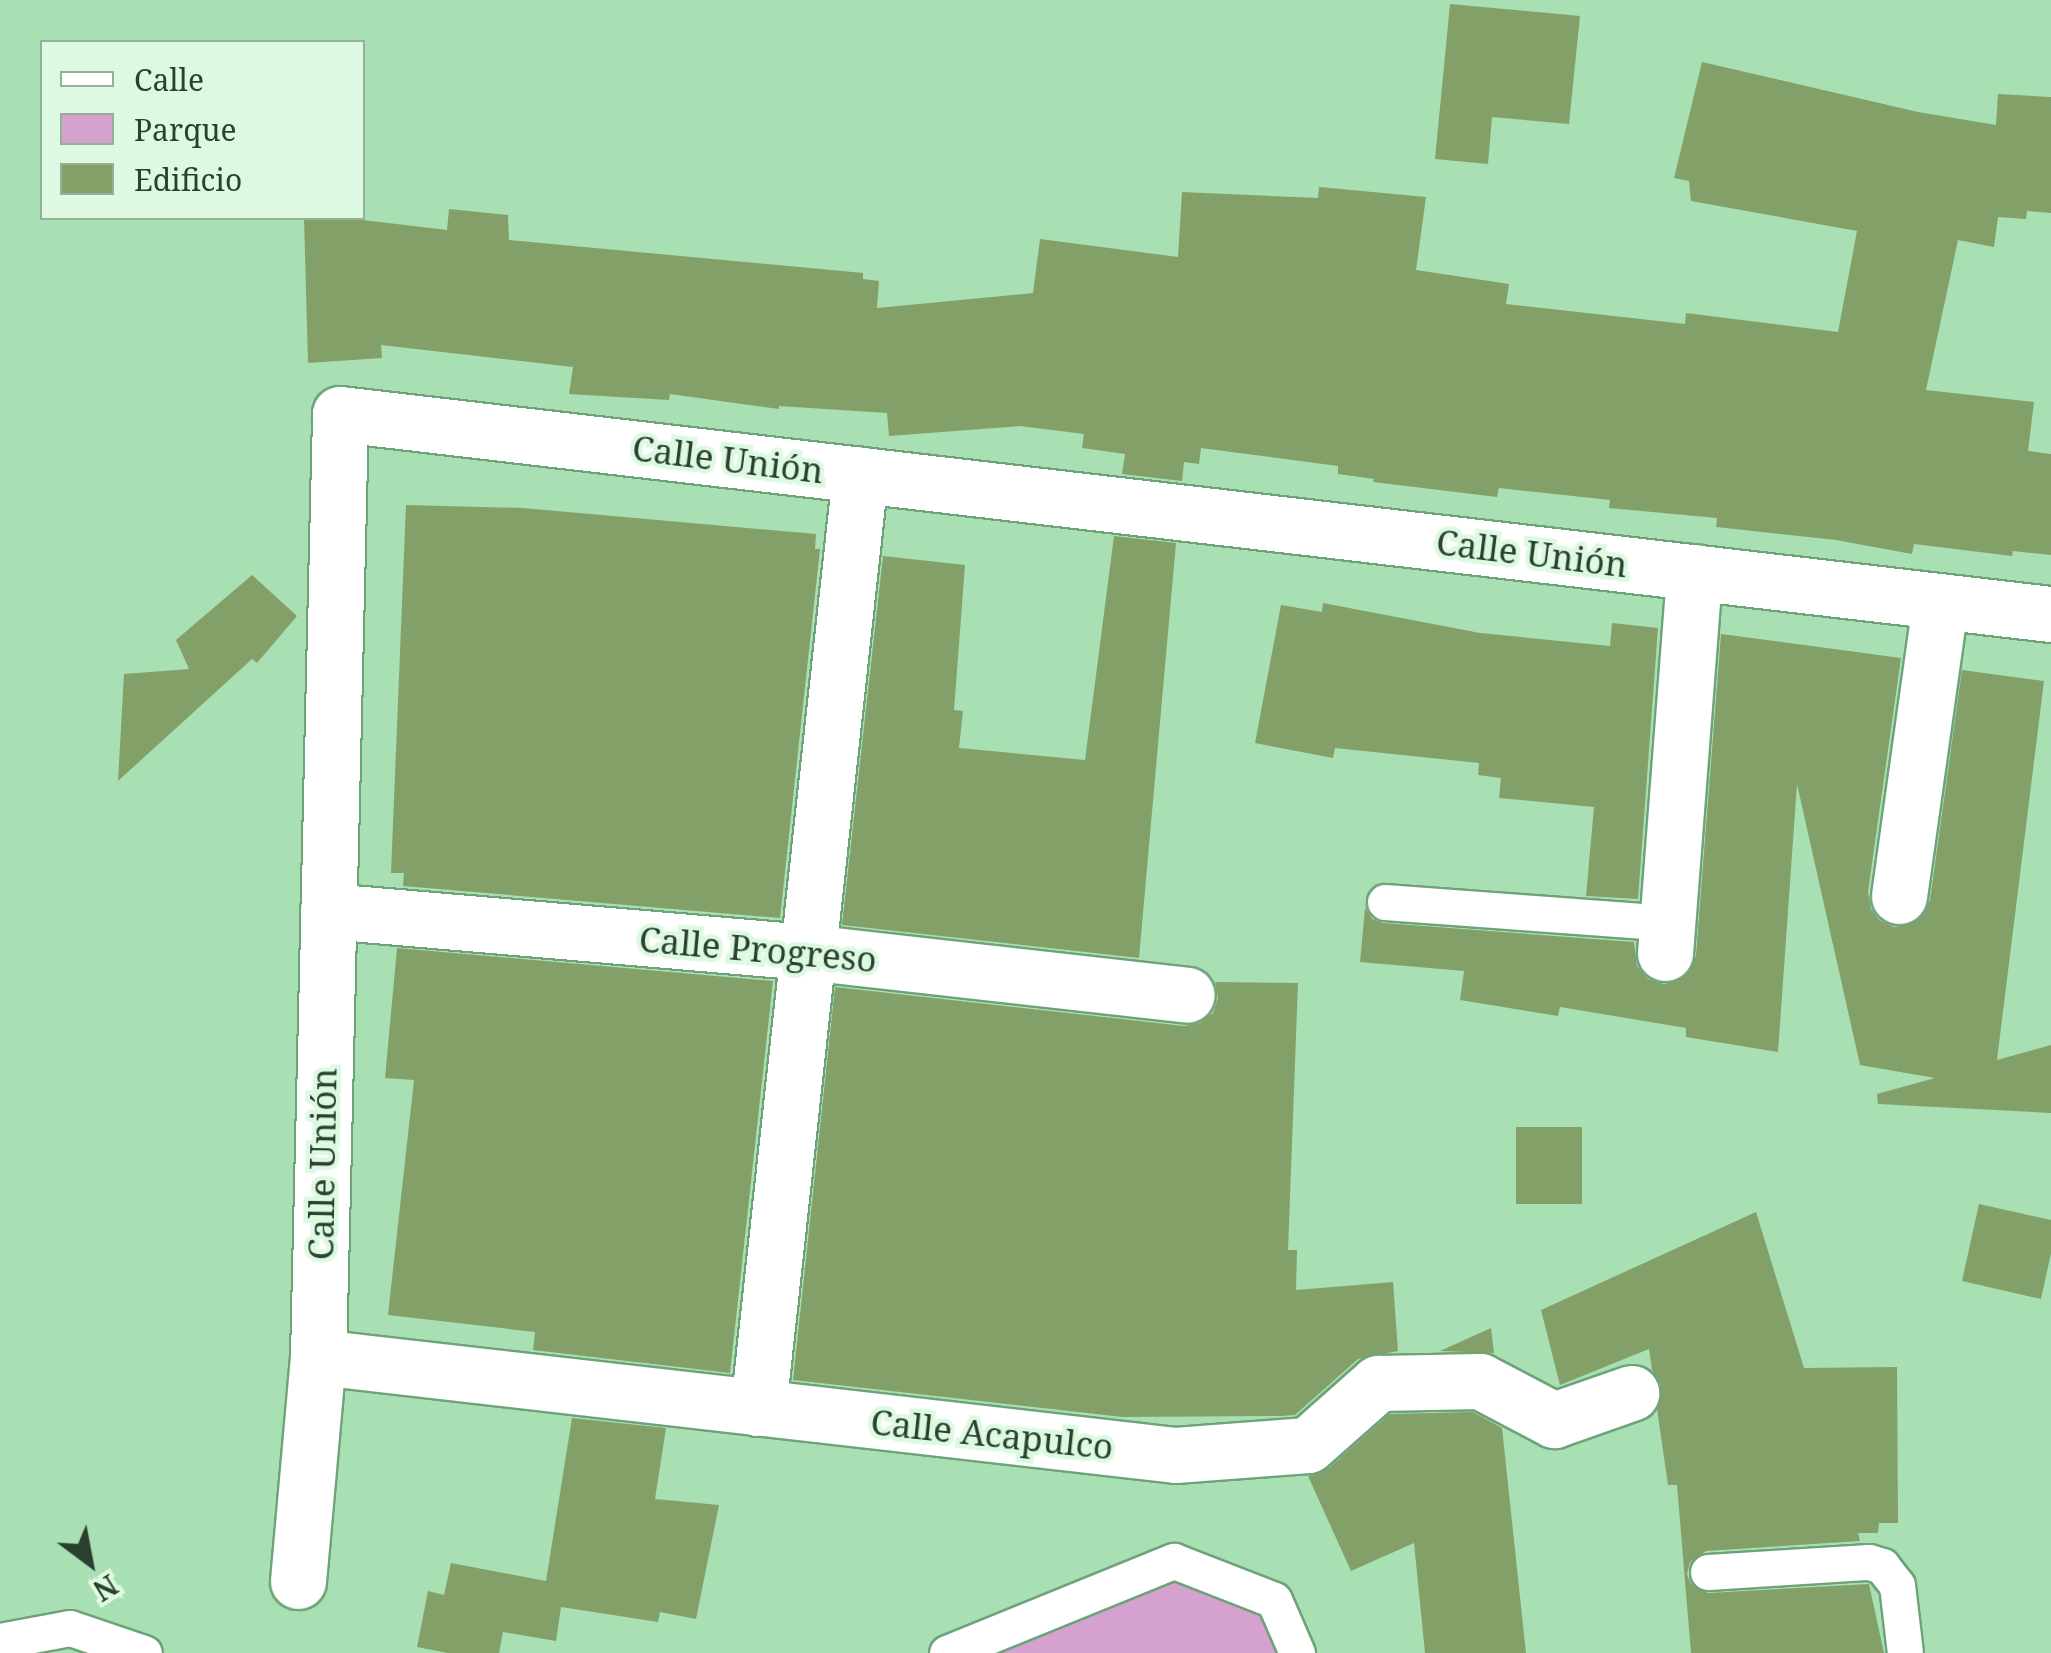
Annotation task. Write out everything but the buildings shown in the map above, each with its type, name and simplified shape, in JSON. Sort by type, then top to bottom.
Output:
[{"type":"street","name":"Calle Unión","points":[[298,1581],[318,1357],[340,414],[2051,614]]},
{"type":"street","points":[[758,1408],[860,474]]},
{"type":"street","points":[[1667,938],[1694,572]]},
{"type":"street","points":[[1899,896],[1940,603]]},
{"type":"street","name":"Calle Progreso","points":[[328,910],[806,952],[1187,996]]},
{"type":"street","name":"Calle Acapulco","points":[[318,1357],[1176,1454],[1308,1446],[1378,1382],[1480,1382],[1554,1420],[1631,1392]]},
{"type":"lane","points":[[1385,902],[1667,938]]},
{"type":"lane","points":[[947,1653],[1174,1560],[1274,1600],[1298,1653]]},
{"type":"lane","points":[[1708,1572],[1869,1562],[1882,1566],[1897,1585],[1905,1653]]},
{"type":"lane","points":[[0,1641],[70,1628],[144,1653]]},
{"type":"green space","points":[[1174,1561],[1274,1600],[1297,1653],[947,1653]]}]
